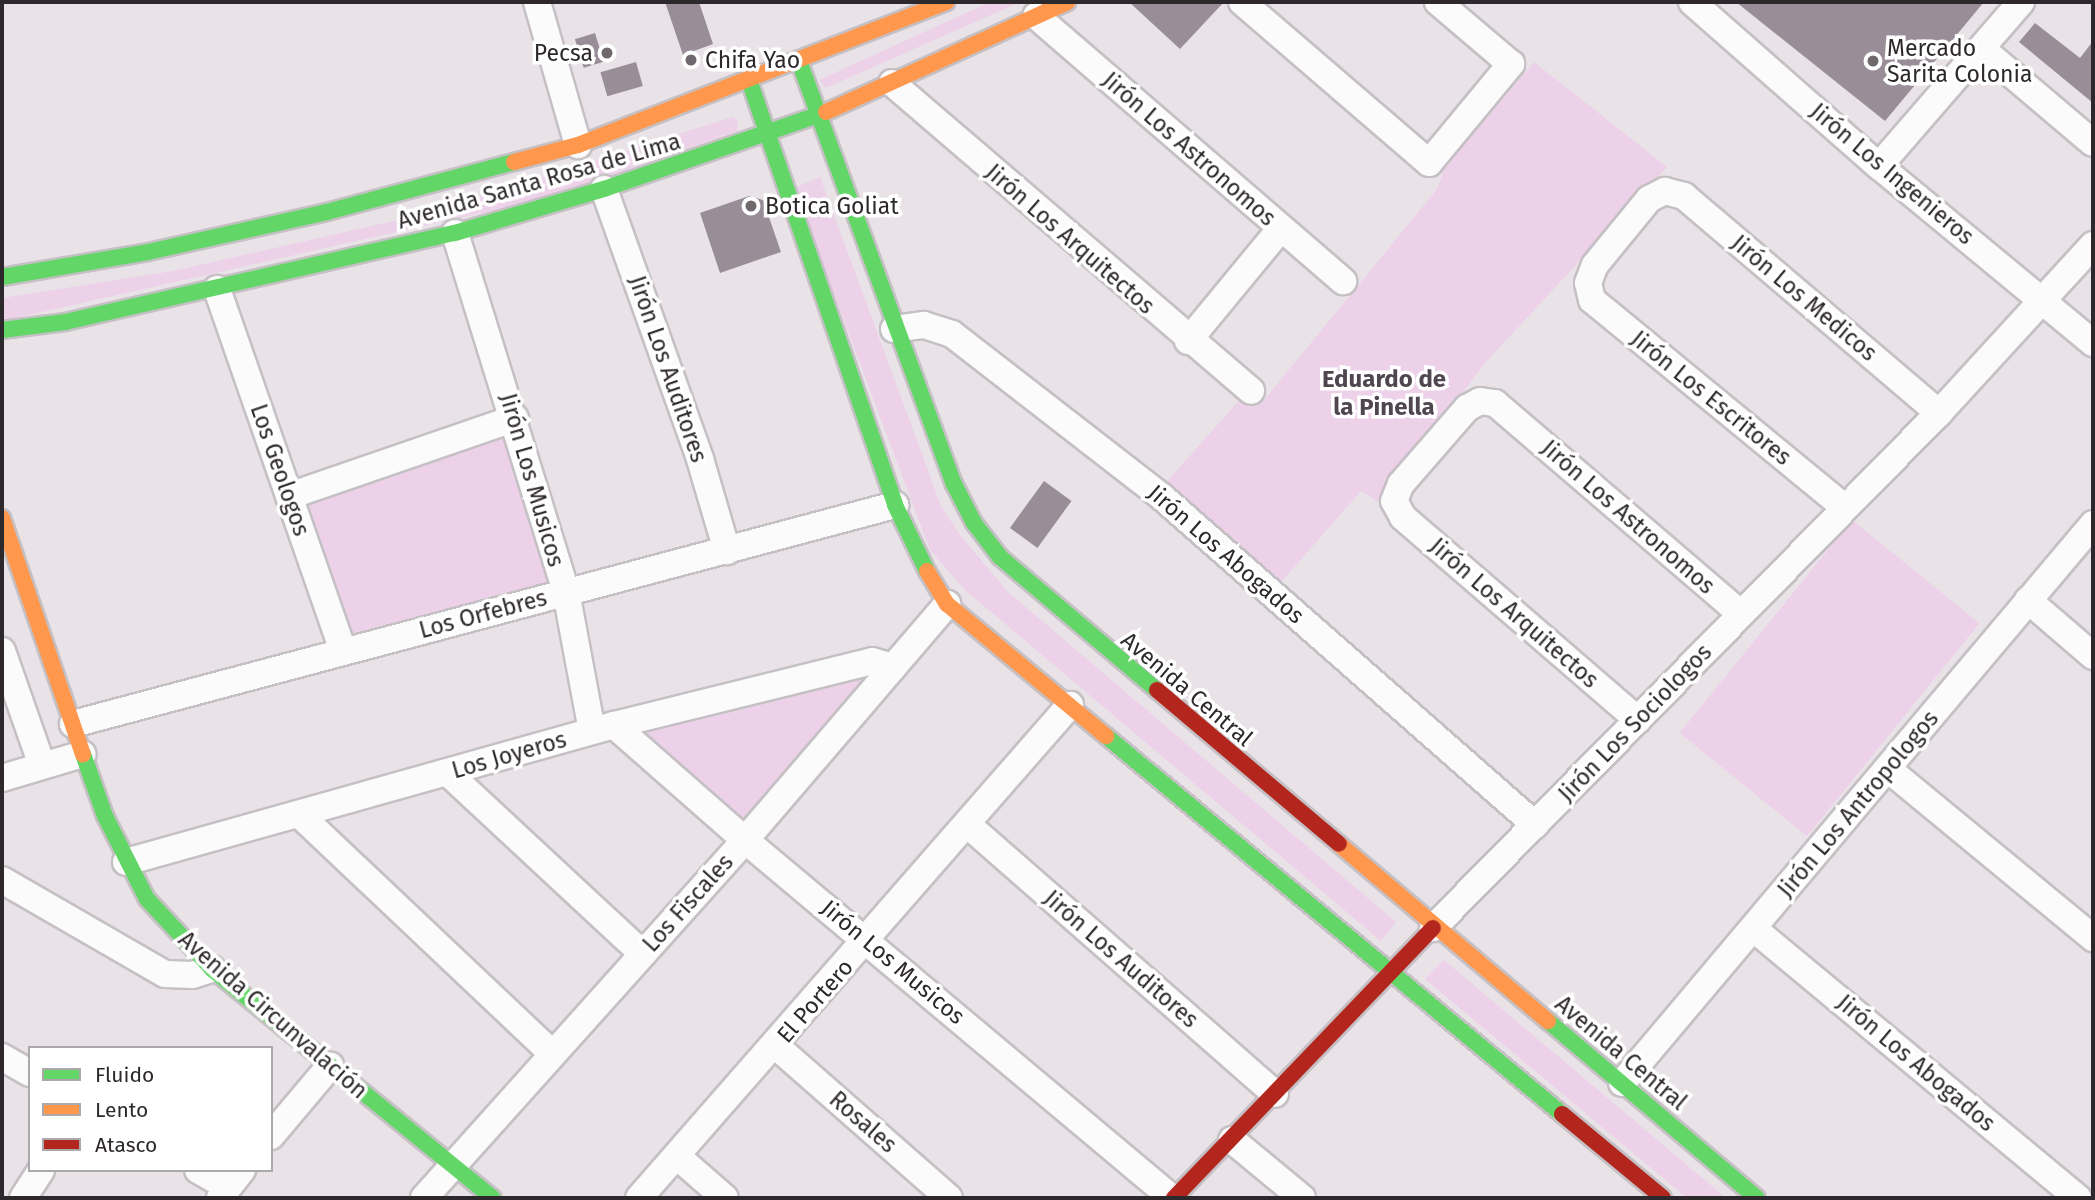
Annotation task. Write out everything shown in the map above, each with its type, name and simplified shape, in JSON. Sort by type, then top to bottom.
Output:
[{"type":"main road","name":"Avenida Santa Rosa de Lima","points":[[2,277],[148,252],[327,212],[578,145],[946,2]]},
{"type":"main road","name":"Avenida Santa Rosa de Lima","points":[[2,330],[65,322],[217,289],[455,233],[604,189],[818,116],[1067,2]]},
{"type":"main road","name":"Avenida Central","points":[[799,61],[894,329],[954,484],[974,523],[1000,557],[1433,928],[1757,1198]]},
{"type":"main road","points":[[749,80],[770,133],[895,505],[912,547],[947,604],[1663,1198]]},
{"type":"main road","name":"Avenida Circunvalación","points":[[2,518],[83,754],[126,862],[147,899],[212,969],[493,1198]]},
{"type":"main road","name":"Jirón Los Sociologos","points":[[1173,1198],[1233,1140],[1433,928]]},
{"type":"street","points":[[537,2],[578,145]]},
{"type":"street","points":[[1242,2],[1429,163],[1511,64],[1438,2]]},
{"type":"street","name":"Jirón Los Ingenieros","points":[[1692,2],[1879,166],[2093,343]]},
{"type":"street","points":[[1879,166],[2021,2]]},
{"type":"street","name":"Jirón Los Astronomos","points":[[1037,16],[1343,281]]},
{"type":"street","points":[[1982,49],[2093,143]]},
{"type":"street","name":"Jirón Los Arquitectos","points":[[892,83],[1188,341],[1251,391]]},
{"type":"street","name":"Jirón Los Auditores","points":[[604,189],[701,459],[727,551]]},
{"type":"street","name":"Jirón Los Escritores","points":[[1665,191],[1649,199],[1595,265],[1588,283],[1592,300],[1844,507]]},
{"type":"street","name":"Jirón Los Medicos","points":[[1665,191],[1684,196],[1939,413]]},
{"type":"street","points":[[1188,341],[1280,228]]},
{"type":"street","name":"Jirón Los Musicos","points":[[455,233],[515,418],[603,728],[868,939],[1173,1198]]},
{"type":"street","name":"Jirón Los Sociologos","points":[[1433,928],[1939,413],[2045,301],[2093,245]]},
{"type":"street","name":"Los Geologos","points":[[217,289],[343,650]]},
{"type":"street","name":"Jirón Los Abogados","points":[[894,329],[924,325],[952,334],[1162,497],[1535,825]]},
{"type":"street","name":"Jirón Los Astronomos","points":[[1480,401],[1495,403],[1741,614]]},
{"type":"street","name":"Jirón Los Arquitectos","points":[[1480,401],[1467,408],[1401,484],[1395,501],[1403,517],[1639,720]]},
{"type":"street","points":[[289,496],[515,418]]},
{"type":"street","name":"Los Orfebres","points":[[73,724],[895,505]]},
{"type":"street","name":"Jirón Los Antropologos","points":[[1622,1083],[2093,524]]},
{"type":"street","points":[[2028,600],[2093,656]]},
{"type":"street","name":"Los Fiscales","points":[[425,1198],[745,840],[947,604]]},
{"type":"street","points":[[2,651],[42,765]]},
{"type":"street","name":"Los Joyeros","points":[[126,862],[300,816],[603,728],[872,661],[893,667]]},
{"type":"street","name":"El Portero","points":[[639,1198],[776,1046],[1070,705]]},
{"type":"street","points":[[2,778],[83,754]]},
{"type":"street","points":[[1888,769],[2093,938]]},
{"type":"street","points":[[448,773],[643,954]]},
{"type":"street","points":[[300,816],[552,1053]]},
{"type":"street","name":"Jirón Los Auditores","points":[[968,825],[1275,1094]]},
{"type":"street","points":[[2,880],[164,974],[191,975],[212,969]]},
{"type":"street","name":"Jirón Los Abogados","points":[[1754,929],[2078,1198]]},
{"type":"street","name":"Rosales","points":[[776,1046],[949,1198]]},
{"type":"street","points":[[2,1057],[28,1072]]},
{"type":"street","points":[[273,1134],[330,1066]]},
{"type":"street","points":[[1233,1140],[1302,1198]]},
{"type":"street","points":[[677,1157],[725,1198]]},
{"type":"street","points":[[23,1198],[40,1172]]},
{"type":"street","points":[[202,1172],[230,1185]]},
{"type":"shaded area","points":[[990,2],[1020,2],[826,88],[819,80]]},
{"type":"shaded area","points":[[1534,62],[1667,167],[1485,363],[1380,503],[1361,491],[1282,581],[1162,487],[1244,395],[1260,405],[1438,188],[1444,169]]},
{"type":"shaded area","points":[[732,117],[738,121],[737,131],[543,199],[2,321],[2,298],[173,271],[442,210]]},
{"type":"shaded area","points":[[820,177],[941,506],[960,535],[1008,592],[1396,922],[1381,941],[965,590],[930,550],[794,188]]},
{"type":"shaded area","points":[[511,431],[560,581],[353,648],[305,498]]},
{"type":"shaded area","points":[[1852,520],[1979,623],[1807,836],[1680,733]]},
{"type":"shaded area","points":[[866,674],[869,678],[748,823],[646,739],[650,726]]},
{"type":"shaded area","points":[[1444,960],[1726,1198],[1687,1198],[1425,979]]},
{"type":"building","points":[[665,2],[699,2],[713,44],[683,55]]},
{"type":"building","points":[[1129,2],[1224,2],[1180,49]]},
{"type":"building","name":"Mercado Sarita Colonia","points":[[1736,2],[1984,2],[1885,121]]},
{"type":"building","points":[[2035,23],[2080,58],[2093,41],[2093,103],[2019,42]]},
{"type":"building","points":[[595,33],[604,62],[584,68],[575,39]]},
{"type":"building","points":[[636,62],[643,86],[607,96],[600,72]]},
{"type":"building","points":[[749,196],[763,200],[781,252],[720,273],[700,213]]},
{"type":"building","points":[[1044,481],[1072,501],[1037,548],[1010,528]]},
{"type":"traffic: fast","points":[[799,61],[954,484],[974,523],[1000,557],[1157,690]]},
{"type":"traffic: fast","points":[[749,80],[895,505],[927,571]]},
{"type":"traffic: fast","points":[[2,330],[65,322],[455,233],[604,189],[826,112]]},
{"type":"traffic: fast","points":[[2,277],[148,252],[327,212],[514,162]]},
{"type":"traffic: fast","points":[[1106,736],[1562,1114]]},
{"type":"traffic: fast","points":[[83,754],[105,816],[147,899],[212,969],[493,1198]]},
{"type":"traffic: fast","points":[[1548,1021],[1757,1198]]},
{"type":"traffic: slow","points":[[514,162],[578,145],[946,2]]},
{"type":"traffic: slow","points":[[826,112],[1067,2]]},
{"type":"traffic: slow","points":[[2,518],[83,754]]},
{"type":"traffic: slow","points":[[927,571],[947,604],[1106,736]]},
{"type":"traffic: slow","points":[[1339,844],[1548,1021]]},
{"type":"traffic: jam","points":[[1157,690],[1339,844]]},
{"type":"traffic: jam","points":[[1174,1198],[1433,928]]},
{"type":"traffic: jam","points":[[1562,1114],[1663,1198]]},
{"type":"place","name":"Pecsa","points":[[607,53]]},
{"type":"place","name":"Chifa Yao","points":[[691,60]]},
{"type":"place","name":"Mercado Sarita Colonia","points":[[1873,61]]},
{"type":"place","name":"Botica Goliat","points":[[751,206]]},
{"type":"district","name":"Eduardo de la Pinella","points":[[1384,394]]}]
